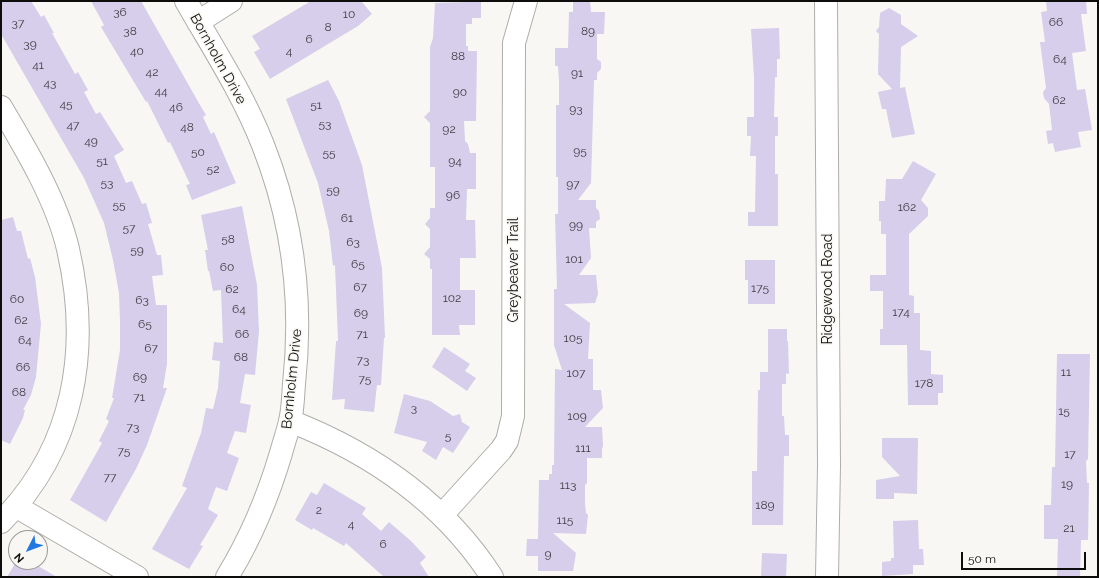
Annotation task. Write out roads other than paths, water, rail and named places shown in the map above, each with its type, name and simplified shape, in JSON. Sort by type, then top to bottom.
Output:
[{"type":"street","name":"Bornholm Drive","points":[[186,1],[238,91],[263,144],[280,194],[292,248],[297,296],[298,349],[290,421],[274,475],[256,523],[227,577]]},
{"type":"street","points":[[198,22],[231,1]]},
{"type":"street","name":"Greybeaver Trail","points":[[442,515],[501,450],[507,441],[513,416],[514,43],[526,1]]},
{"type":"street","name":"Ridgewood Road","points":[[826,1],[830,465],[827,577]]},
{"type":"street","points":[[1,107],[32,160],[53,206],[66,242],[79,329],[76,371],[70,404],[58,440],[38,476],[16,507],[1,522]]},
{"type":"street","points":[[290,421],[311,429],[378,464],[400,478],[442,515],[465,538],[492,577]]},
{"type":"street","points":[[16,507],[137,577]]}]
